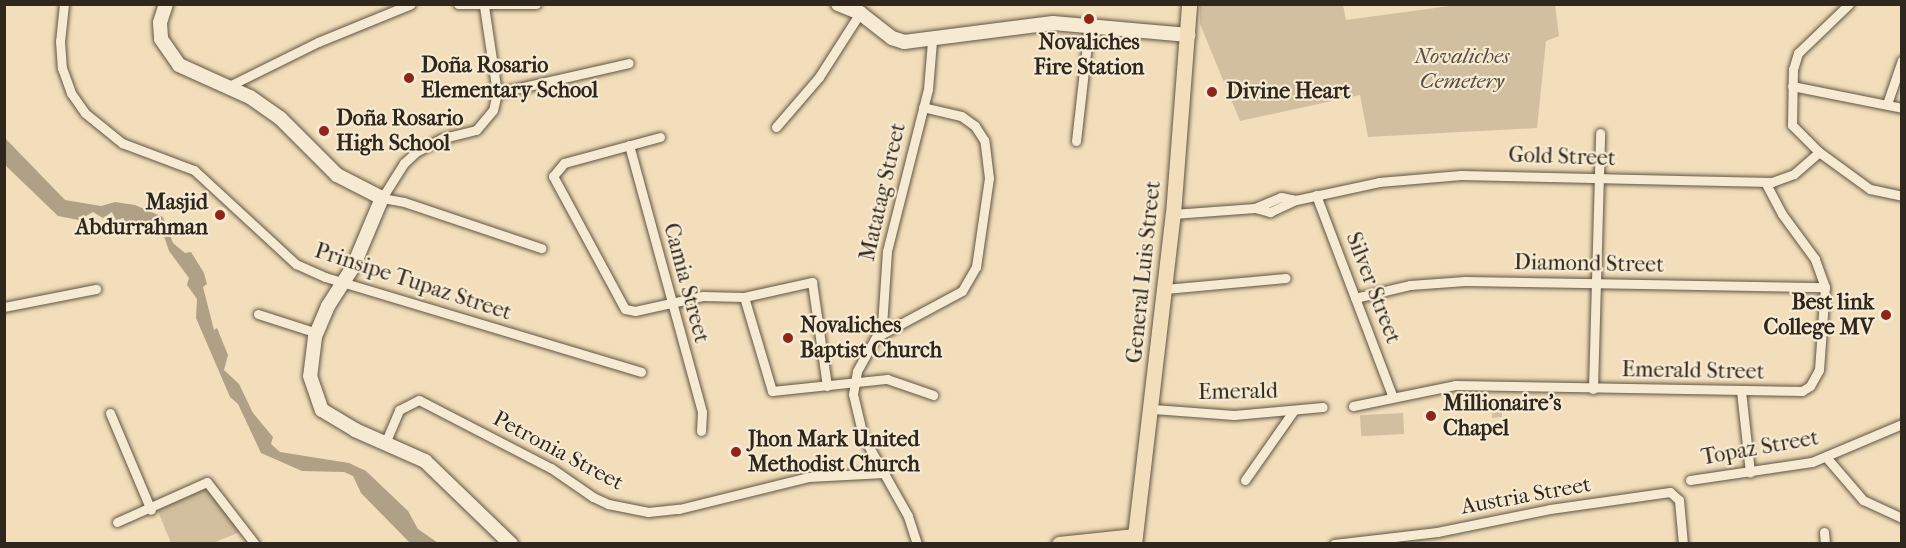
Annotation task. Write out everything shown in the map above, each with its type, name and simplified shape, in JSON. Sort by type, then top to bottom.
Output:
[{"type":"main road","name":"General Luis Street","points":[[1135,540],[1153,409],[1173,214],[1189,4]]},
{"type":"main road","points":[[1059,543],[1135,540]]},
{"type":"street","name":"Prinsipe Tupaz Street","points":[[64,4],[60,41],[62,68],[70,93],[94,123],[122,143],[194,170],[282,254],[310,272],[641,372]]},
{"type":"street","points":[[166,4],[160,31],[167,52],[186,69],[231,85],[279,118],[337,175],[382,198],[404,202],[541,248]]},
{"type":"street","points":[[231,85],[318,42],[411,4]]},
{"type":"street","points":[[458,4],[484,6],[536,4]]},
{"type":"street","points":[[838,4],[860,13],[892,38],[932,41],[1029,24],[1188,35]]},
{"type":"street","points":[[1849,4],[1798,53],[1792,86],[1792,125],[1819,152],[1878,193],[1902,196]]},
{"type":"street","points":[[484,6],[497,93],[493,110],[476,130],[441,139],[416,152],[404,162],[382,198],[353,267],[342,282],[317,333],[310,376],[322,410],[355,430],[386,441],[425,461],[511,543]]},
{"type":"street","points":[[776,127],[813,86],[860,13]]},
{"type":"street","points":[[1076,141],[1089,27]]},
{"type":"street","name":"Matatag Street","points":[[854,383],[880,335],[887,251],[932,72],[932,41]]},
{"type":"street","points":[[1887,104],[1902,60]]},
{"type":"street","points":[[497,93],[629,63]]},
{"type":"street","points":[[1792,86],[1902,108]]},
{"type":"street","points":[[880,335],[962,291],[976,267],[989,178],[984,140],[975,126],[961,116],[923,107]]},
{"type":"street","points":[[1593,389],[1600,133]]},
{"type":"street","points":[[660,137],[564,163],[553,176],[625,309],[635,311],[712,295],[744,297],[812,282],[827,386]]},
{"type":"street","name":"Camia Street","points":[[629,145],[702,412],[701,431]]},
{"type":"street","name":"Gold Street","points":[[1173,214],[1255,208],[1270,212],[1296,200],[1316,195],[1431,176],[1598,177],[1765,182],[1794,174],[1819,152]]},
{"type":"street","name":"Emerald Street","points":[[1353,406],[1392,395],[1455,385],[1741,392],[1793,392],[1810,386],[1822,354],[1824,287],[1815,258],[1782,214],[1765,182]]},
{"type":"street","name":"Silver Street","points":[[1316,195],[1392,395]]},
{"type":"street","points":[[1165,290],[1285,278]]},
{"type":"street","name":"Diamond Street","points":[[1355,298],[1438,282],[1824,287]]},
{"type":"street","points":[[4,308],[96,289]]},
{"type":"street","points":[[744,297],[772,390],[893,380],[933,395]]},
{"type":"street","points":[[258,314],[317,333]]},
{"type":"street","points":[[854,383],[857,420],[908,516],[916,543]]},
{"type":"street","points":[[1741,392],[1750,473]]},
{"type":"street","name":"Petronia Street","points":[[386,441],[399,410],[418,400],[551,468],[600,501],[648,512],[679,508],[808,477],[884,473]]},
{"type":"street","name":"Emerald","points":[[1153,409],[1234,415],[1323,407]]},
{"type":"street","points":[[1245,480],[1294,410]]},
{"type":"street","points":[[110,413],[151,510]]},
{"type":"street","name":"Topaz Street","points":[[1690,480],[1750,473],[1826,457],[1902,424]]},
{"type":"street","points":[[1826,457],[1863,500],[1902,518]]},
{"type":"street","points":[[117,522],[151,510],[207,482],[255,543]]},
{"type":"street","name":"Austria Street","points":[[1334,543],[1437,532],[1550,509],[1670,492],[1679,500],[1683,543]]},
{"type":"street","points":[[1824,532],[1825,543]]},
{"type":"green space","name":"Novaliches Cemetery","points":[[1555,4],[1559,36],[1546,41],[1537,128],[1368,137],[1360,95],[1240,121],[1200,24],[1200,5],[1343,5],[1346,20],[1457,5]]},
{"type":"green space","points":[[1493,399],[1502,399],[1502,417],[1492,418]]},
{"type":"green space","points":[[1403,413],[1404,434],[1361,436],[1360,415]]},
{"type":"green space","points":[[206,483],[240,532],[213,543],[171,543],[157,509]]},
{"type":"shaded area","points":[[5,138],[65,200],[101,206],[115,202],[135,205],[163,217],[173,243],[185,253],[191,252],[204,273],[207,284],[203,287],[214,330],[217,328],[228,355],[224,370],[239,384],[253,413],[273,437],[271,444],[280,452],[349,463],[366,471],[408,511],[418,529],[438,543],[410,543],[361,493],[353,476],[344,472],[302,471],[261,453],[238,404],[230,397],[196,318],[197,299],[187,285],[189,278],[169,251],[162,230],[143,224],[135,230],[124,224],[124,218],[116,220],[112,212],[103,218],[93,212],[79,220],[58,216],[5,165]]},
{"type":"place","name":"Novaliches Fire Station","points":[[1089,19]]},
{"type":"place","name":"Doña Rosario Elementary School","points":[[409,78]]},
{"type":"place","name":"Divine Heart","points":[[1212,92]]},
{"type":"place","name":"Doña Rosario High School","points":[[324,131]]},
{"type":"place","name":"Masjid Abdurrahman","points":[[220,215]]},
{"type":"place","name":"Best link College MV","points":[[1886,315]]},
{"type":"place","name":"Novaliches Baptist Church","points":[[788,338]]},
{"type":"place","name":"Millionaire's Chapel","points":[[1431,416]]},
{"type":"place","name":"Jhon Mark United Methodist Church","points":[[736,452]]}]
